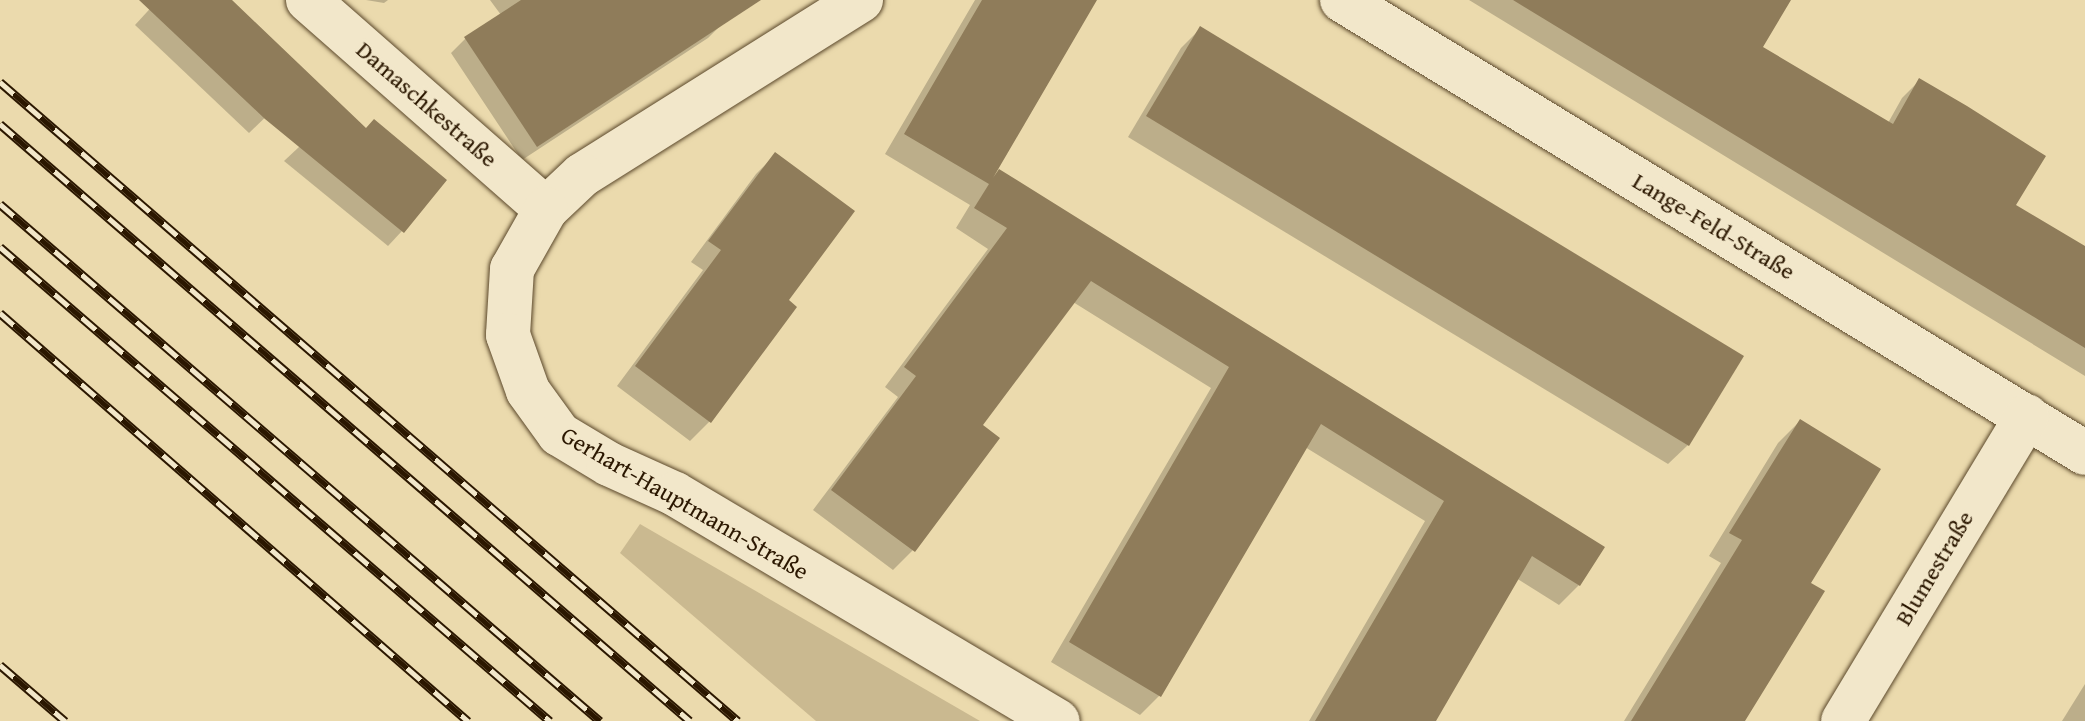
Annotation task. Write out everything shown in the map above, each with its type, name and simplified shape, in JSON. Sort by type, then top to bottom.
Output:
[{"type":"street","name":"Damaschkestraße","points":[[308,0],[546,209]]},
{"type":"street","name":"Gerhart-Hauptmann-Straße","points":[[861,0],[582,175],[546,209],[512,269],[508,335],[528,391],[559,434],[609,464],[675,494],[1058,721]]},
{"type":"street","name":"Lange-Feld-Straße","points":[[1342,0],[2085,453]]},
{"type":"street","name":"Blumestraße","points":[[1843,721],[2027,416]]},
{"type":"shaded area","points":[[640,524],[980,721],[816,721],[620,553]]},
{"type":"building","points":[[139,0],[232,0],[366,128],[374,119],[447,180],[404,233],[265,119]]},
{"type":"building","points":[[521,0],[761,0],[537,147],[464,37]]},
{"type":"building","points":[[982,0],[1097,0],[993,178],[999,169],[1605,547],[1580,586],[1532,556],[1436,721],[1315,721],[1444,501],[1321,424],[1161,697],[1069,642],[1229,367],[1091,281],[983,425],[1000,438],[915,552],[831,490],[916,376],[904,367],[1007,228],[974,208],[989,184],[904,134]]},
{"type":"building","points":[[1513,0],[1791,0],[1763,47],[1893,124],[1919,78],[1967,106],[2046,156],[2016,205],[2085,246],[2085,348]]},
{"type":"building","points":[[1200,26],[1744,356],[1689,446],[1146,116]]},
{"type":"building","points":[[775,152],[855,211],[789,300],[797,307],[711,423],[635,366],[721,250],[708,241]]},
{"type":"building","points":[[1800,419],[1881,469],[1811,583],[1825,591],[1745,721],[1631,721],[1742,540],[1729,533]]},
{"type":"railway","points":[[0,82],[738,721]]},
{"type":"railway","points":[[0,124],[690,721]]},
{"type":"railway","points":[[0,204],[600,721]]},
{"type":"railway","points":[[0,247],[550,721]]},
{"type":"railway","points":[[0,313],[468,721]]},
{"type":"railway","points":[[0,665],[65,721]]}]
